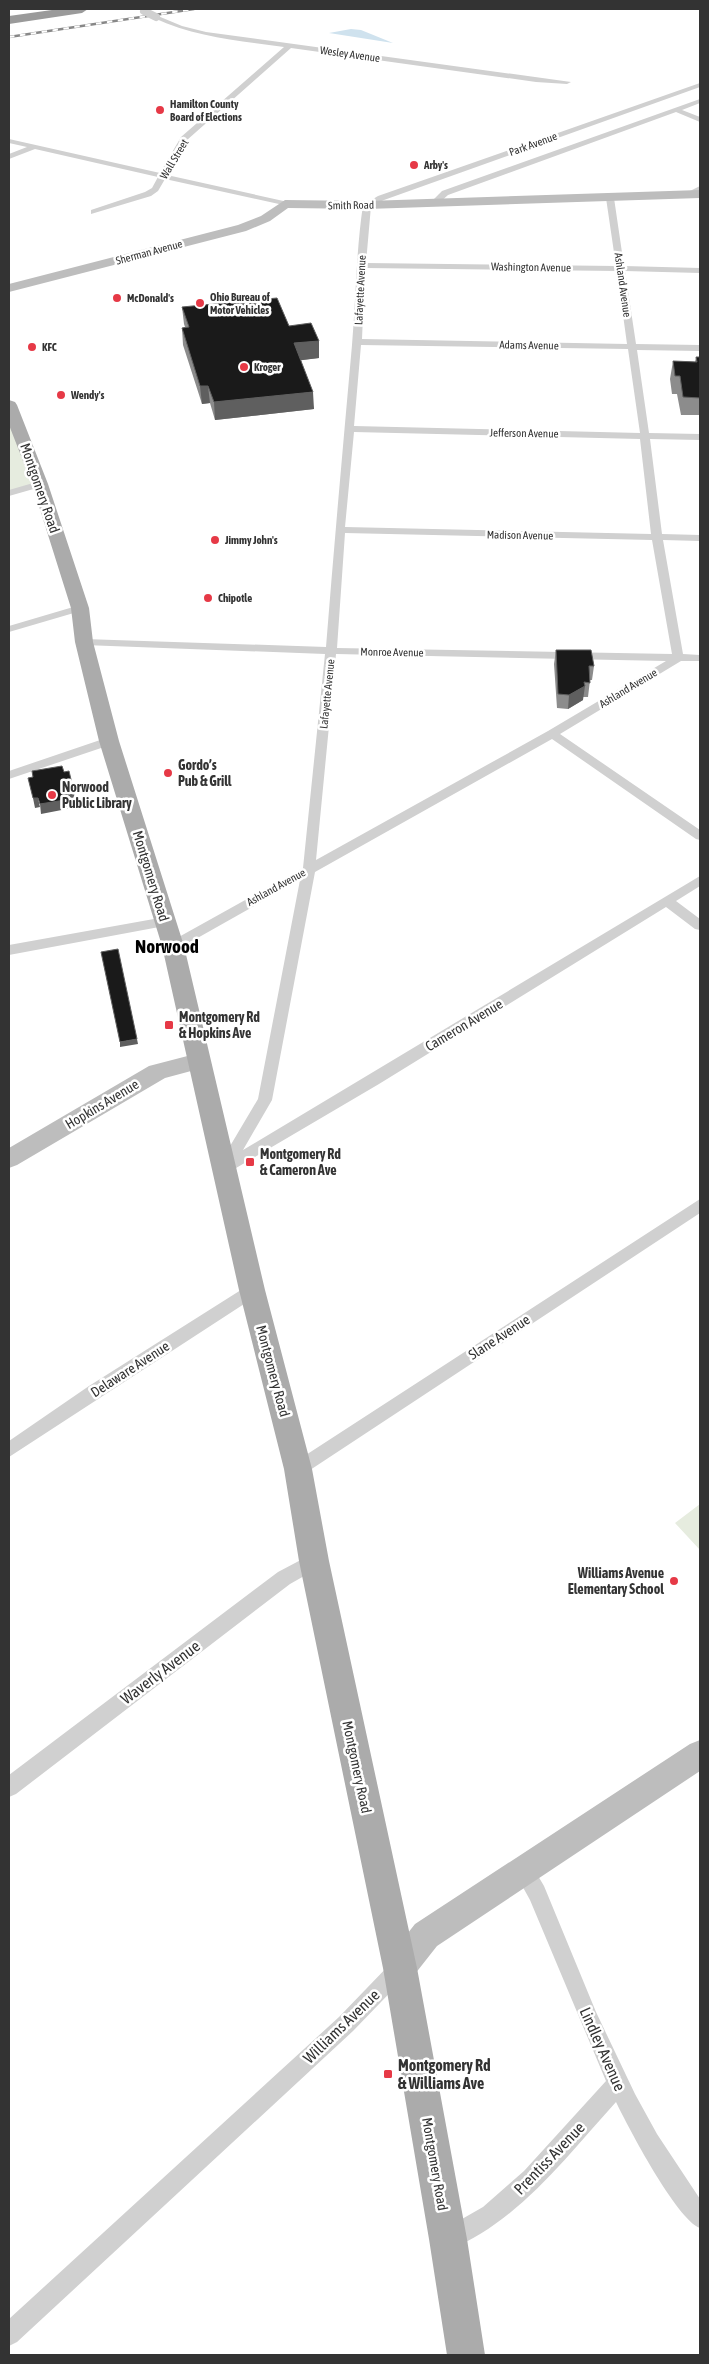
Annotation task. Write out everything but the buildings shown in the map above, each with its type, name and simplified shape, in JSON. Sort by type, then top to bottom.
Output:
[{"type":"highway","points":[[9,20],[82,9]]},
{"type":"main road","name":"Smith Road","points":[[285,204],[367,206],[435,202],[694,194]]},
{"type":"main road","name":"Sherman Avenue","points":[[9,288],[242,228],[260,222],[277,212],[285,204]]},
{"type":"main road","name":"Montgomery Road","points":[[9,405],[40,484],[80,608],[84,642],[109,741],[173,946],[252,1290],[298,1469],[314,1561],[400,1968],[448,2239],[466,2355]]},
{"type":"main road","name":"Hopkins Avenue","points":[[9,1159],[157,1072],[199,1061]]},
{"type":"main road","name":"Williams Avenue","points":[[400,1968],[426,1935],[700,1754]]},
{"type":"street","name":"Wesley Avenue","points":[[140,10],[180,28],[206,34],[536,80],[567,82]]},
{"type":"street","name":"Wall Street","points":[[94,212],[148,194],[155,189],[184,139],[289,46]]},
{"type":"street","name":"Park Avenue","points":[[367,206],[381,198],[700,84]]},
{"type":"street","points":[[675,94],[699,102]]},
{"type":"street","points":[[654,101],[700,120]]},
{"type":"street","name":"Park Avenue","points":[[435,202],[445,194],[699,102]]},
{"type":"street","name":"Smith Road","points":[[9,142],[285,204]]},
{"type":"street","points":[[9,157],[34,147]]},
{"type":"street","points":[[694,194],[700,188]]},
{"type":"street","name":"Ashland Avenue","points":[[173,946],[552,734],[678,658],[657,538],[645,436],[610,198]]},
{"type":"street","name":"Lafayette Avenue","points":[[225,1167],[266,1100],[309,869],[332,650],[367,206]]},
{"type":"street","name":"Washington Avenue","points":[[362,265],[700,270]]},
{"type":"street","name":"Adams Avenue","points":[[357,342],[700,348]]},
{"type":"street","name":"Jefferson Avenue","points":[[348,429],[700,437]]},
{"type":"street","points":[[9,493],[40,484]]},
{"type":"street","name":"Madison Avenue","points":[[340,530],[700,538]]},
{"type":"street","points":[[9,629],[80,608]]},
{"type":"street","name":"Monroe Avenue","points":[[84,642],[332,650],[700,658]]},
{"type":"street","points":[[552,734],[700,836]]},
{"type":"street","points":[[9,774],[109,741]]},
{"type":"street","name":"Cameron Avenue","points":[[225,1167],[374,1080],[700,880]]},
{"type":"street","points":[[668,901],[700,926]]},
{"type":"street","points":[[9,950],[165,922]]},
{"type":"street","name":"Slane Avenue","points":[[298,1469],[700,1205]]},
{"type":"street","name":"Delaware Avenue","points":[[9,1450],[252,1290]]},
{"type":"street","name":"Waverly Avenue","points":[[9,1787],[284,1578],[314,1561]]},
{"type":"street","name":"Lindley Avenue","points":[[524,1871],[537,1893],[617,2084],[676,2187],[700,2217]]},
{"type":"street","name":"Williams Avenue","points":[[9,2334],[346,2024],[400,1968]]},
{"type":"street","name":"Prentiss Avenue","points":[[448,2239],[492,2214],[532,2180],[617,2084]]},
{"type":"shaded area","points":[[16,423],[40,484],[9,493],[9,425]]},
{"type":"shaded area","points":[[700,1504],[700,1550],[675,1523]]},
{"type":"water","points":[[351,29],[361,30],[393,43],[329,33]]},
{"type":"railway","points":[[9,37],[194,9]]},
{"type":"place","name":"Hamilton County Board of Elections","points":[[160,110]]},
{"type":"place","name":"Arby's","points":[[414,165]]},
{"type":"place","name":"McDonald's","points":[[117,298]]},
{"type":"place","name":"Ohio Bureau of Motor Vehicles","points":[[200,303]]},
{"type":"place","name":"KFC","points":[[32,347]]},
{"type":"place","name":"Kroger","points":[[244,367]]},
{"type":"place","name":"Wendy's","points":[[61,395]]},
{"type":"place","name":"Jimmy John's","points":[[215,540]]},
{"type":"place","name":"Chipotle","points":[[208,598]]},
{"type":"place","name":"Gordo’s Pub & Grill","points":[[168,773]]},
{"type":"place","name":"Norwood Public Library","points":[[52,795]]},
{"type":"place","name":"Montgomery Rd & Hopkins Ave","points":[[169,1025]]},
{"type":"place","name":"Montgomery Rd & Cameron Ave","points":[[250,1162]]},
{"type":"place","name":"Williams Avenue Elementary School","points":[[674,1581]]},
{"type":"place","name":"Montgomery Rd & Williams Ave","points":[[388,2074]]},
{"type":"district","name":"Norwood","points":[[167,946]]}]
